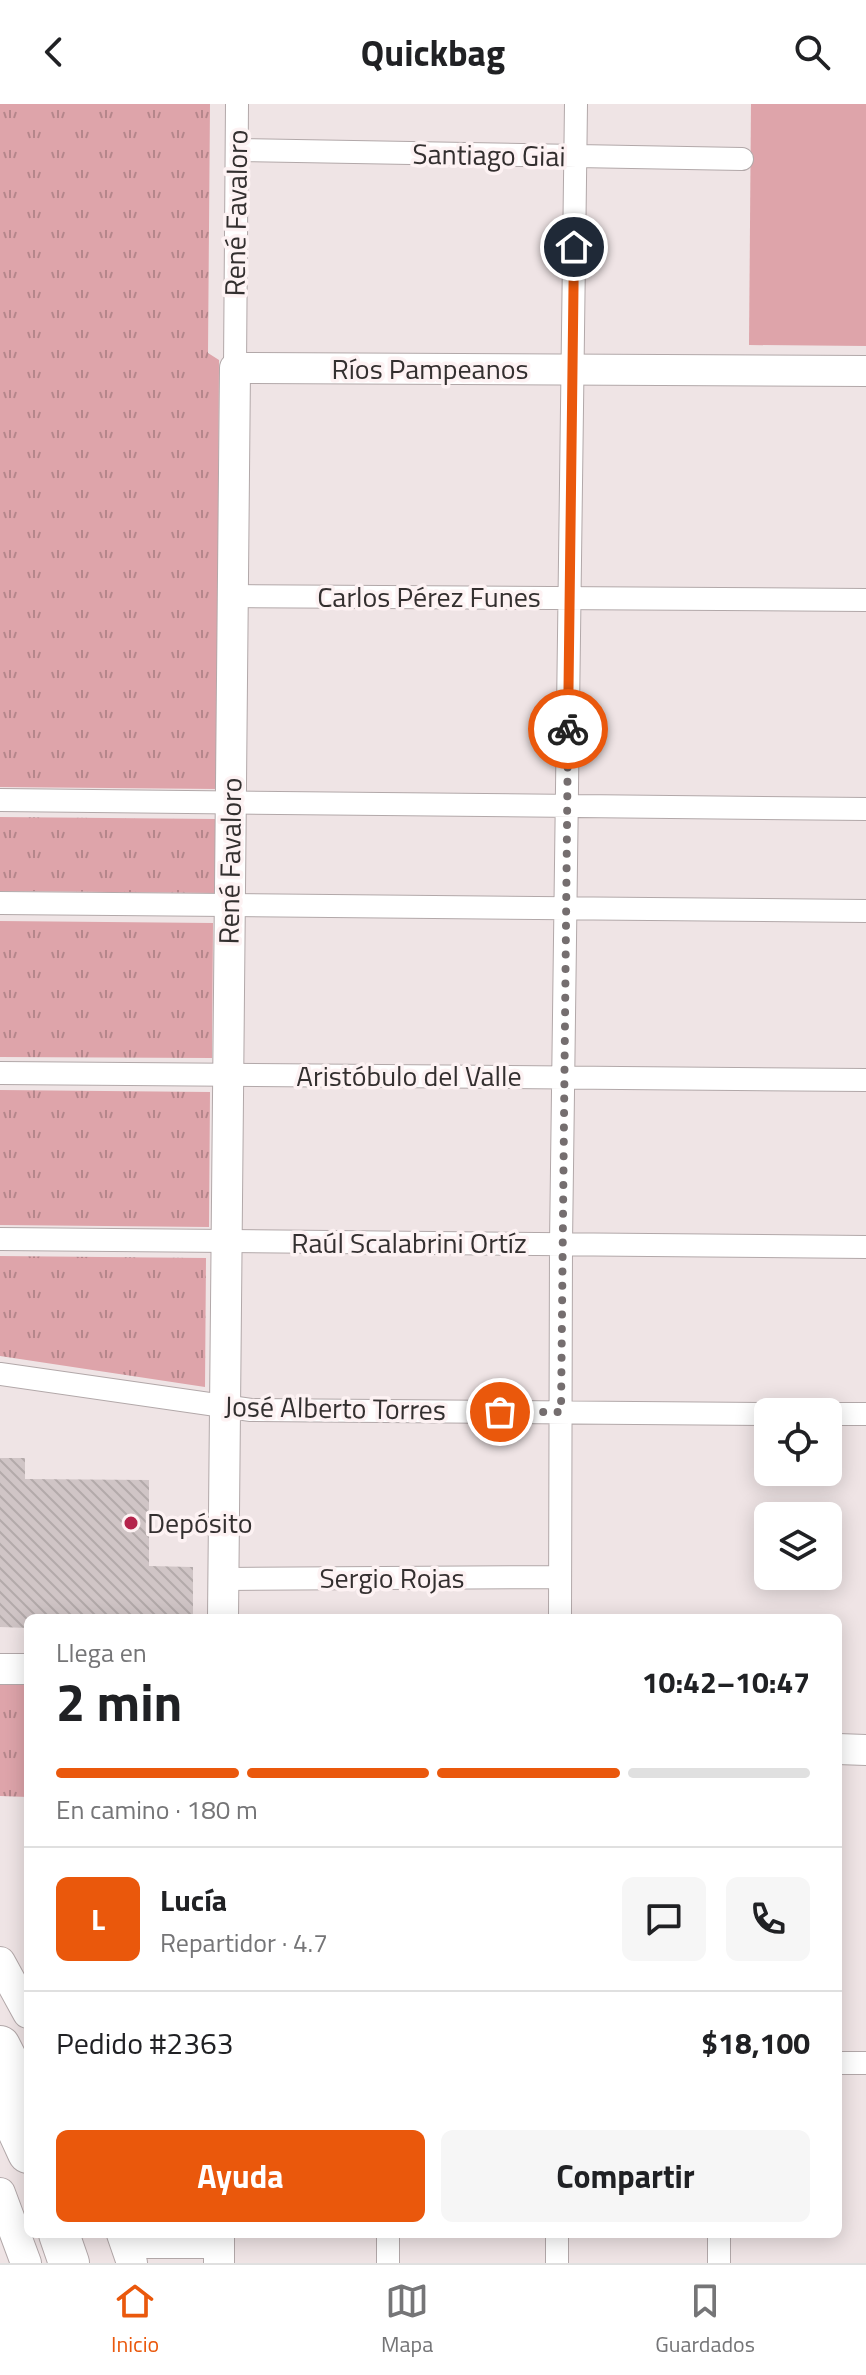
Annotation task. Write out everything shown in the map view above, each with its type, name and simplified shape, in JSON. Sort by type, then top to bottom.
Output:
[{"type":"highway","points":[[0,2027],[24,2133]]},
{"type":"highway","points":[[0,2046],[16,2092]]},
{"type":"street","name":"René Favaloro","points":[[223,1614],[237,104]]},
{"type":"street","points":[[560,1614],[561,1244],[576,104]]},
{"type":"street","name":"Santiago Giai","points":[[237,150],[742,159]]},
{"type":"street","name":"Ríos Pampeanos","points":[[235,368],[866,371]]},
{"type":"street","name":"Carlos Pérez Funes","points":[[232,596],[866,600]]},
{"type":"street","points":[[0,800],[866,809]]},
{"type":"street","points":[[0,903],[866,911]]},
{"type":"street","name":"Aristóbulo del Valle","points":[[0,1073],[866,1080]]},
{"type":"street","name":"Raúl Scalabrini Ortíz","points":[[0,1239],[866,1247]]},
{"type":"street","name":"José Alberto Torres","points":[[0,1374],[259,1410],[754,1414]]},
{"type":"street","points":[[842,1414],[866,1414]]},
{"type":"street","name":"Sergio Rojas","points":[[223,1579],[560,1577]]},
{"type":"street","points":[[0,1669],[24,1669]]},
{"type":"street","points":[[842,1749],[866,1750]]},
{"type":"street","points":[[0,1962],[24,2006]]},
{"type":"street","points":[[842,2063],[866,2063]]},
{"type":"street","points":[[0,2193],[15,2251]]},
{"type":"street","points":[[388,2238],[388,2263]]},
{"type":"street","points":[[557,2238],[557,2263]]},
{"type":"street","points":[[719,2238],[719,2263]]},
{"type":"street","points":[[96,2250],[219,2248]]},
{"type":"green space","points":[[0,104],[210,104],[208,353],[219,360],[217,789],[0,787]]},
{"type":"green space","points":[[751,104],[866,104],[866,346],[749,345]]},
{"type":"green space","points":[[0,817],[216,819],[215,893],[0,891]]},
{"type":"green space","points":[[0,921],[213,923],[212,1058],[0,1057]]},
{"type":"green space","points":[[0,1090],[210,1092],[209,1227],[0,1225]]},
{"type":"green space","points":[[0,1256],[206,1258],[205,1387],[0,1356]]},
{"type":"green space","points":[[0,1685],[24,1685],[24,1797],[0,1796]]},
{"type":"building","points":[[0,1458],[25,1458],[25,1479],[149,1480],[149,1566],[193,1567],[193,1614],[24,1614],[24,1628],[0,1627]]},
{"type":"way so far","points":[[500,1412],[561,1412],[568,729]]},
{"type":"place","name":"Depósito","points":[[131,1523]]},
{"type":"route","points":[[568,729],[574,247]]}]
